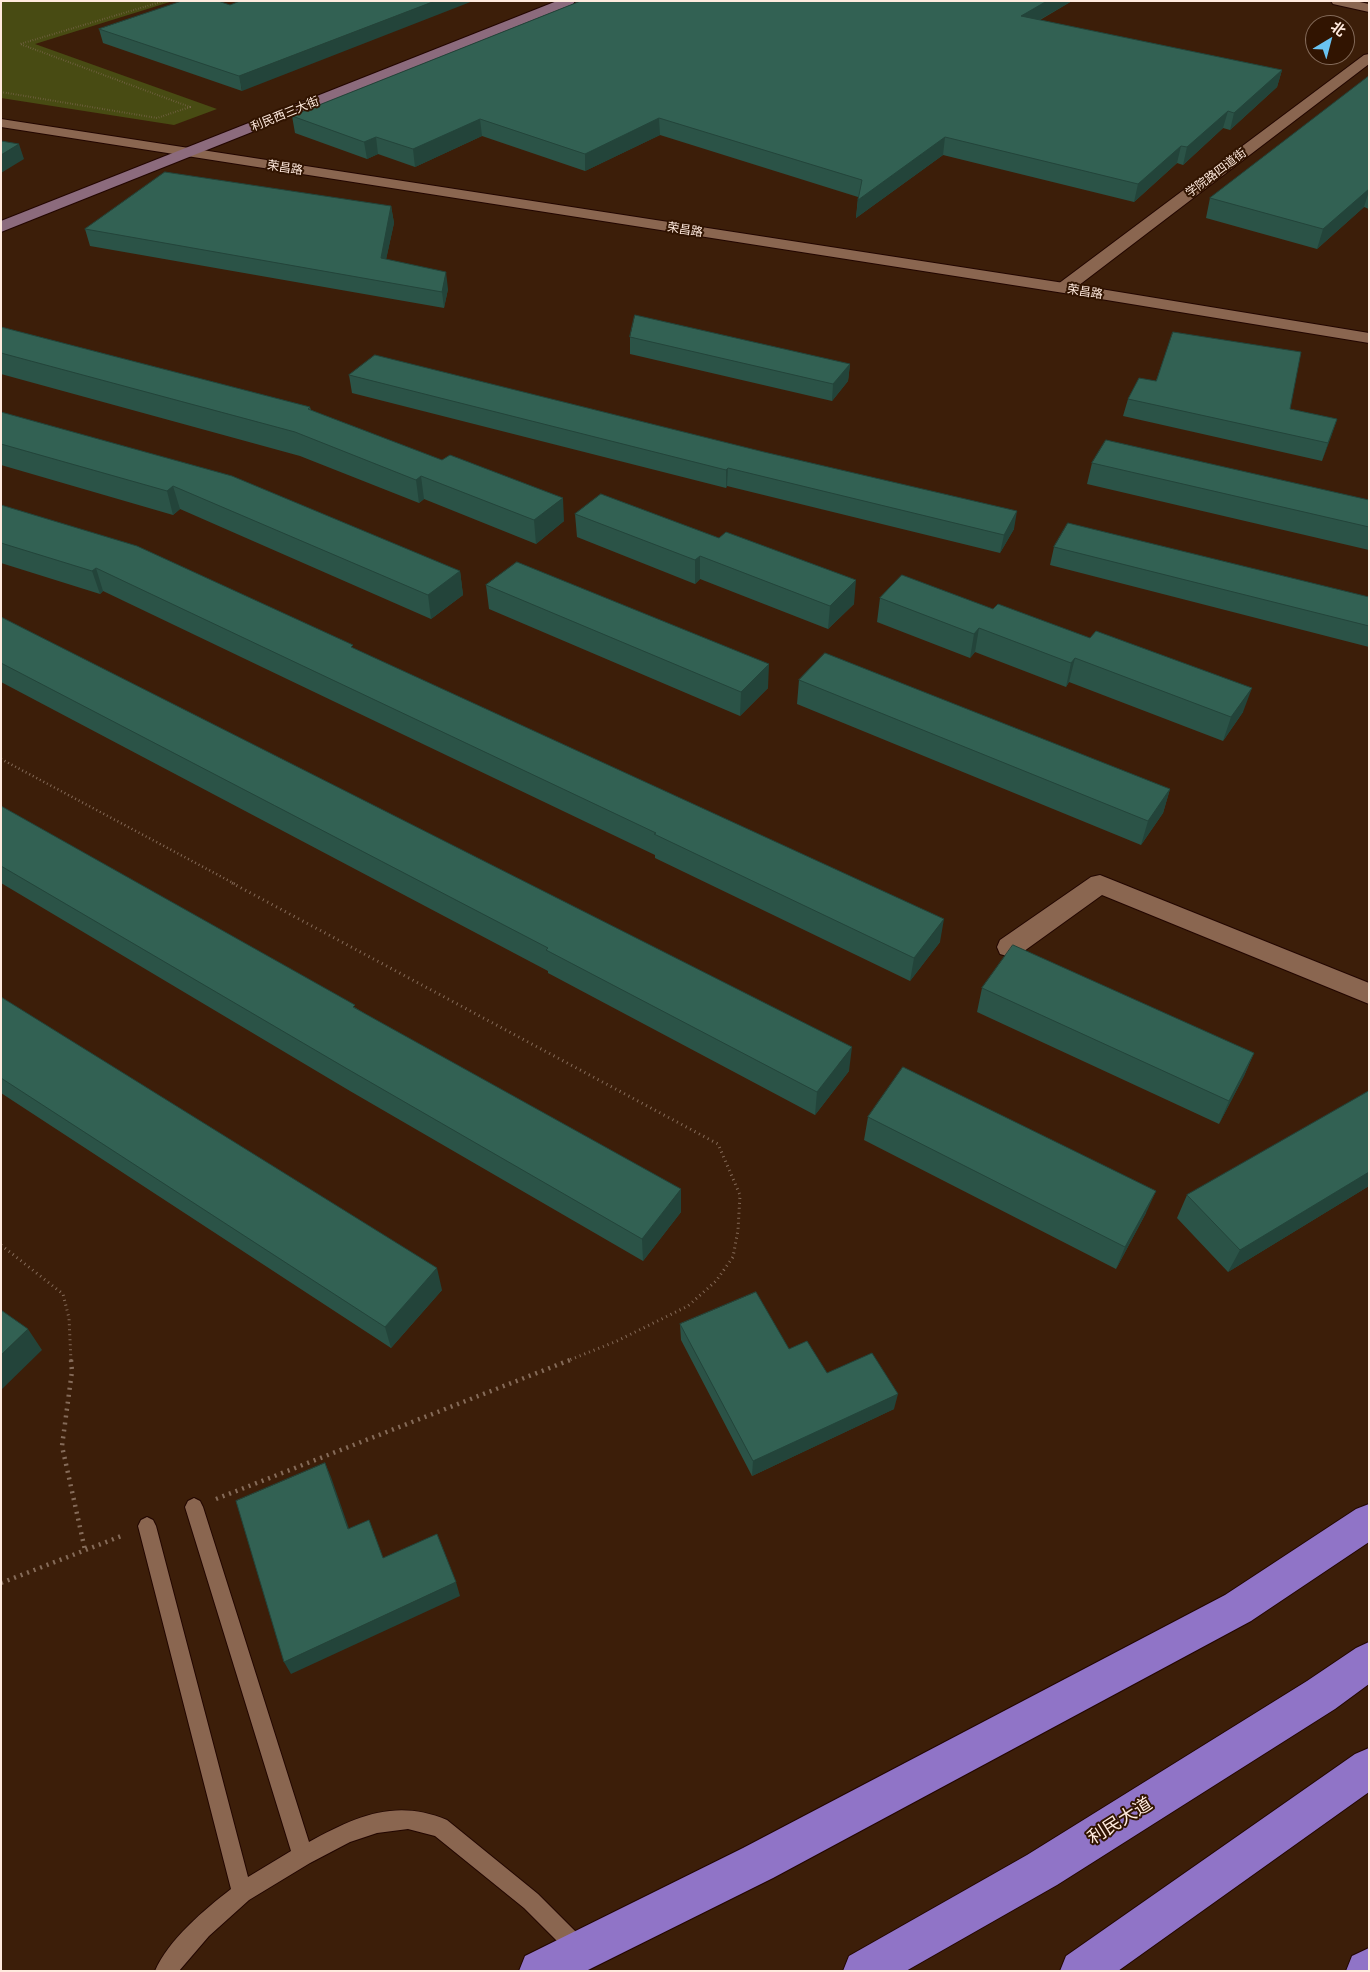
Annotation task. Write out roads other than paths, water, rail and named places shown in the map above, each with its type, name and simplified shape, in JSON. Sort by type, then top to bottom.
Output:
[{"type":"highway","points":[[540,1971],[758,1863],[1238,1608],[1369,1521]]},
{"type":"highway","name":"利民大道","points":[[864,1971],[1042,1870],[1321,1694],[1369,1661]]},
{"type":"highway","points":[[1080,1971],[1369,1768]]},
{"type":"main road","name":"利民西三大街","points":[[1,227],[555,1]]},
{"type":"main road","name":"利民西三大街","points":[[1,222],[569,1]]},
{"type":"street","points":[[1337,1],[1369,8]]},
{"type":"street","name":"学院路四道街","points":[[1064,288],[1369,58]]},
{"type":"street","name":"荣昌路","points":[[1,123],[1064,288],[1369,338]]},
{"type":"street","points":[[1010,947],[1100,884],[1369,994]]},
{"type":"lane","points":[[194,1507],[303,1856]]},
{"type":"lane","points":[[147,1526],[242,1893]]},
{"type":"lane","points":[[166,1971],[182,1948],[211,1918],[242,1893],[303,1856],[346,1833],[377,1823],[408,1818],[440,1827],[531,1901],[581,1951]]}]
